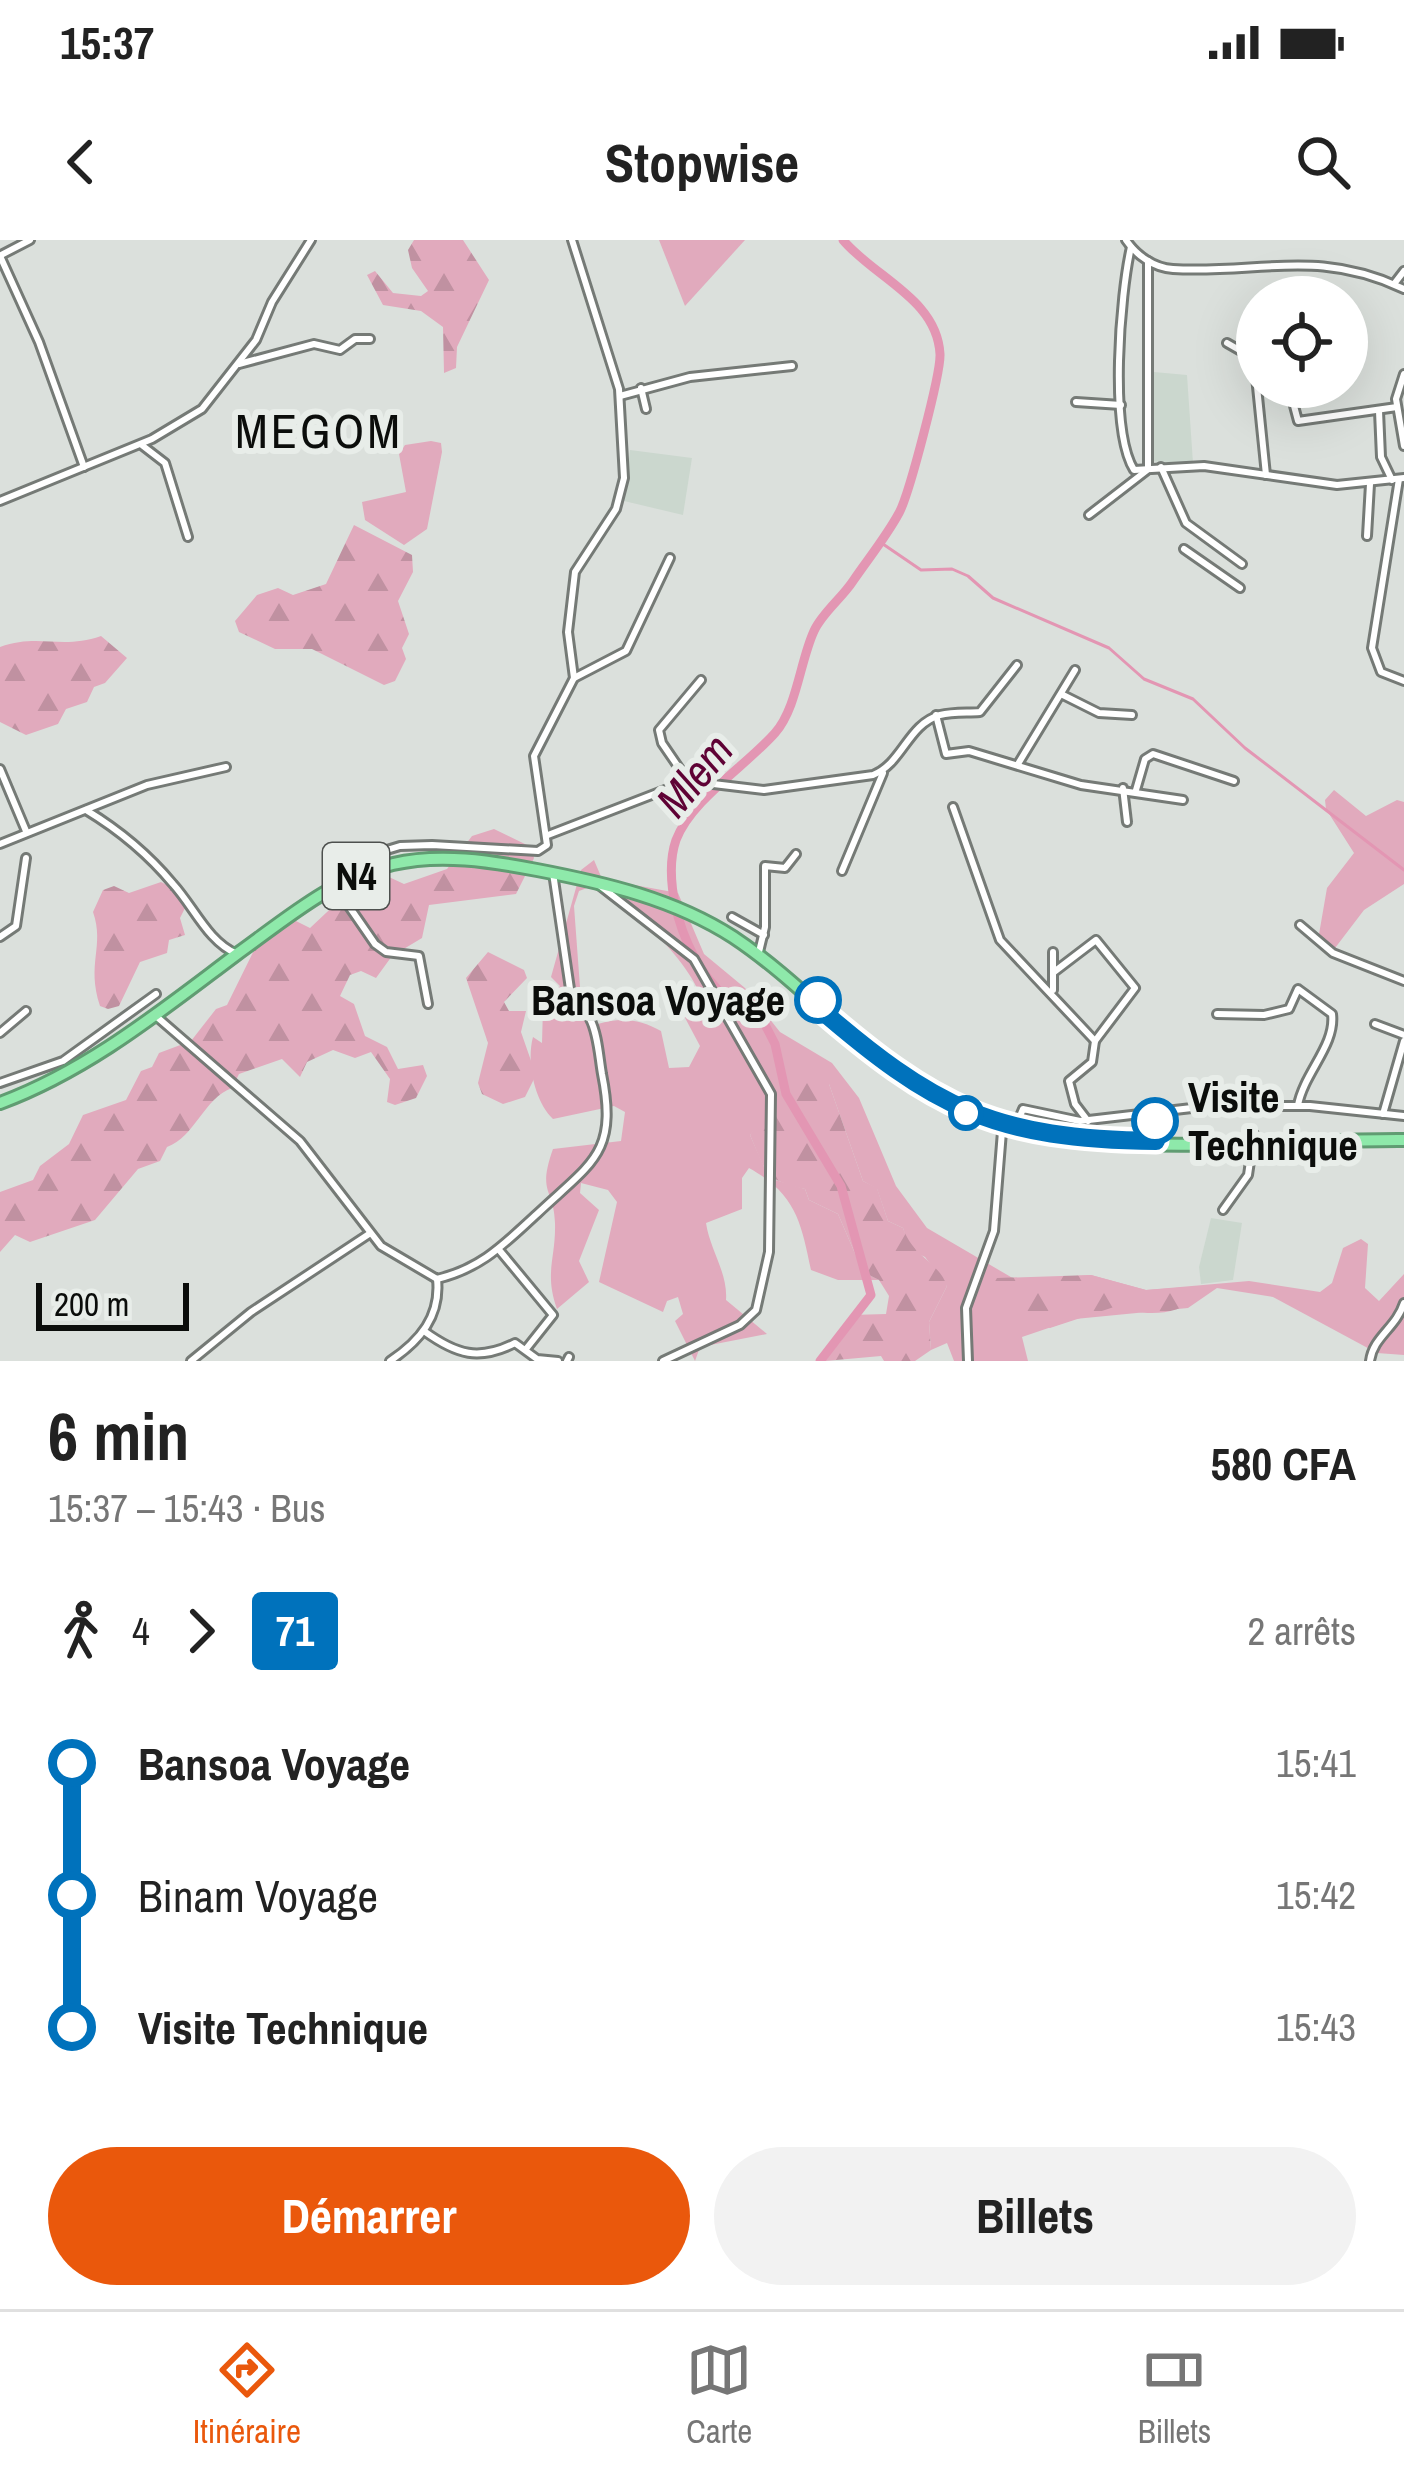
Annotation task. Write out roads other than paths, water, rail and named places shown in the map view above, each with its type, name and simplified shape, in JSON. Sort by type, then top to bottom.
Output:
[{"type":"highway","name":"N4","points":[[154,1015],[335,886],[392,864],[437,858],[553,873],[665,903],[760,954],[900,1072],[1003,1122],[1065,1139],[1404,1138]]},
{"type":"highway","points":[[0,1103],[68,1073],[154,1015]]},
{"type":"highway","name":"N4","points":[[1003,1122],[1052,1131],[1156,1138]]},
{"type":"street","points":[[30,240],[0,256],[39,342],[84,467]]},
{"type":"street","points":[[0,501],[139,445],[202,409],[238,364],[311,240]]},
{"type":"street","points":[[348,880],[357,859],[400,846],[538,851],[547,845],[534,756],[574,678],[569,592],[580,563],[622,494],[620,396],[572,240]]},
{"type":"street","points":[[1128,243],[1148,261],[1173,269],[1322,265],[1404,289]]},
{"type":"street","points":[[1128,243],[1121,405],[1134,470],[1204,466],[1370,484],[1398,479]]},
{"type":"street","points":[[1148,261],[1148,469]]},
{"type":"street","points":[[1394,284],[1404,271]]},
{"type":"street","points":[[238,364],[314,344],[340,350],[355,339],[370,339]]},
{"type":"street","points":[[1227,344],[1236,350]]},
{"type":"street","points":[[620,396],[690,376],[792,366]]},
{"type":"street","points":[[1404,374],[1396,388],[1404,446]]},
{"type":"street","points":[[641,388],[646,409]]},
{"type":"street","points":[[1076,402],[1121,405]]},
{"type":"street","points":[[1295,408],[1298,421],[1397,407]]},
{"type":"street","points":[[1259,408],[1267,476]]},
{"type":"street","points":[[1378,411],[1381,457],[1398,479],[1376,611],[1374,662],[1388,677],[1404,681]]},
{"type":"street","points":[[139,445],[158,453],[165,464],[188,537]]},
{"type":"street","points":[[1161,467],[1177,510],[1209,543],[1242,564]]},
{"type":"street","points":[[1089,515],[1148,469]]},
{"type":"street","points":[[1367,536],[1370,484]]},
{"type":"street","points":[[1197,558],[1209,543]]},
{"type":"street","points":[[1184,549],[1240,588]]},
{"type":"street","points":[[574,678],[626,651],[670,558]]},
{"type":"street","points":[[842,871],[863,812],[885,770],[913,733],[936,716],[980,712],[1017,664]]},
{"type":"street","points":[[1018,764],[1075,670]]},
{"type":"street","points":[[688,781],[662,743],[659,730],[701,680]]},
{"type":"street","points":[[1064,695],[1099,713],[1132,715]]},
{"type":"street","points":[[936,716],[946,754],[969,751],[1081,785],[1183,800]]},
{"type":"street","points":[[1136,790],[1145,759],[1153,754],[1234,781]]},
{"type":"street","points":[[0,844],[147,785],[226,767]]},
{"type":"street","points":[[0,769],[26,831]]},
{"type":"street","points":[[548,835],[688,781],[764,790],[829,784],[885,770]]},
{"type":"street","points":[[1123,788],[1127,822]]},
{"type":"street","points":[[953,807],[1000,940],[1095,1041]]},
{"type":"street","points":[[86,810],[118,829],[171,881],[221,947],[238,954]]},
{"type":"street","points":[[760,954],[765,866],[785,868],[796,854]]},
{"type":"street","points":[[0,937],[16,926],[26,858]]},
{"type":"street","points":[[154,1015],[300,1141],[369,1234],[398,1259],[437,1279],[473,1269],[500,1251],[595,1161],[609,1134],[608,1099],[591,1019],[576,1005],[570,989],[553,873]]},
{"type":"street","points":[[596,883],[686,950],[760,1069],[771,1097],[769,1252],[756,1310],[740,1325],[663,1361]]},
{"type":"street","points":[[335,886],[374,944],[386,952],[419,956],[428,1004]]},
{"type":"street","points":[[732,917],[764,935]]},
{"type":"street","points":[[1300,925],[1336,955],[1404,981]]},
{"type":"street","points":[[1054,972],[1096,940],[1135,992],[1095,1041],[1092,1062],[1074,1072],[1068,1085],[1088,1121]]},
{"type":"street","points":[[1053,952],[1053,993]]},
{"type":"street","points":[[1217,1014],[1289,1009],[1298,989],[1330,1011],[1333,1027],[1311,1064],[1298,1105]]},
{"type":"street","points":[[0,1084],[63,1061],[156,994]]},
{"type":"street","points":[[0,1033],[13,1028],[26,1011]]},
{"type":"street","points":[[1375,1024],[1404,1038],[1383,1114]]},
{"type":"street","points":[[1017,1123],[1023,1109],[1088,1121],[1192,1106],[1298,1105],[1404,1116]]},
{"type":"street","points":[[1155,1113],[1156,1138]]},
{"type":"street","points":[[1052,1131],[1060,1119]]},
{"type":"street","points":[[968,1361],[966,1308],[994,1231],[1003,1122]]},
{"type":"street","points":[[1223,1210],[1245,1181],[1254,1137]]},
{"type":"street","points":[[191,1361],[268,1299],[369,1234]]},
{"type":"street","points":[[500,1251],[553,1315],[525,1350]]},
{"type":"street","points":[[390,1361],[424,1331],[436,1301],[437,1279]]},
{"type":"street","points":[[1370,1361],[1373,1345],[1394,1327],[1404,1303]]},
{"type":"street","points":[[424,1331],[473,1358],[496,1356],[515,1343],[537,1359],[564,1360]]},
{"type":"waterway","name":"Mlem","points":[[820,1361],[871,1295],[841,1186],[786,1094],[775,1044],[759,1013],[737,1005],[701,969],[678,917],[672,863],[683,825],[782,723],[814,631],[894,522],[917,460],[939,366],[936,335],[916,304],[843,240]]},
{"type":"waterway","points":[[880,542],[921,570],[952,569],[968,576],[993,598],[1109,648],[1144,679],[1193,699],[1245,748],[1404,870]]},
{"type":"place","name":"Bansoa Voyage","points":[[818,1000]]},
{"type":"place","name":"Visite Technique","points":[[1155,1121]]},
{"type":"district","name":"MEGOM","points":[[319,430]]}]
